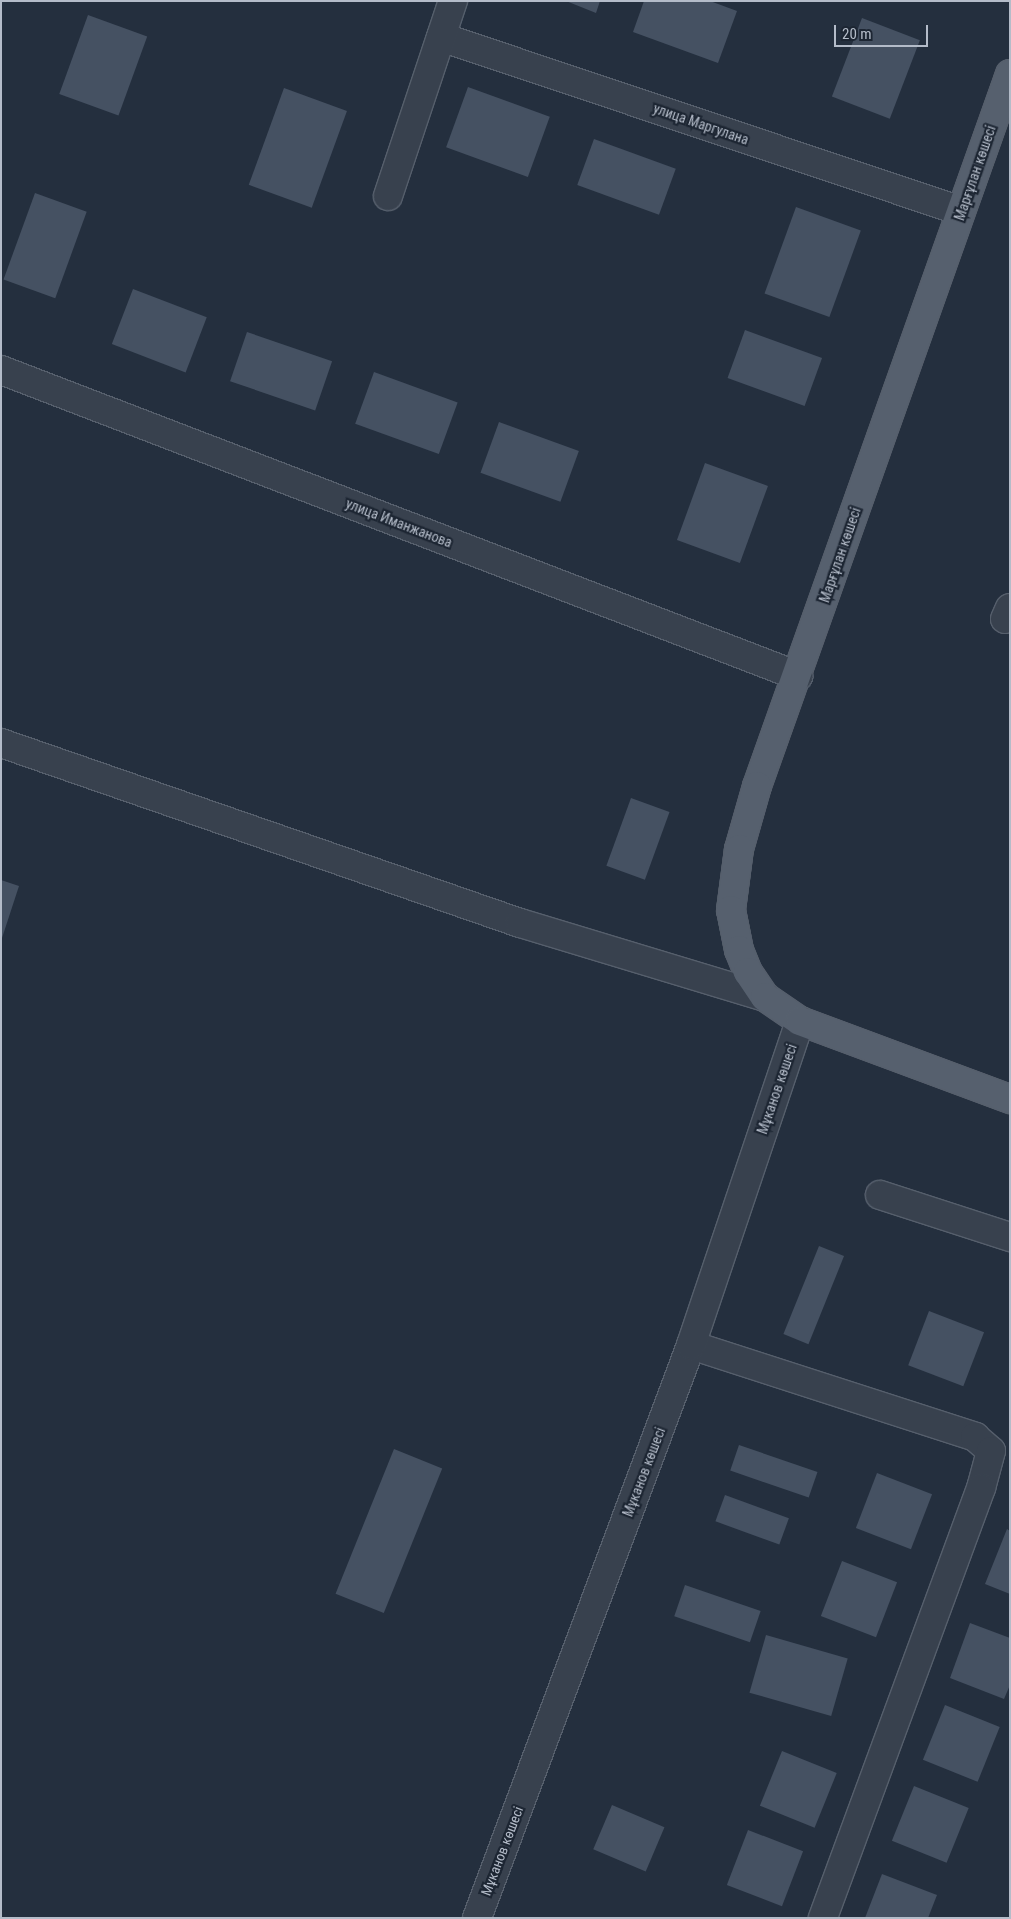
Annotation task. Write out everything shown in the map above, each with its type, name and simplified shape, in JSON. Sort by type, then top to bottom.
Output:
[{"type":"main road","name":"Марғұлан көшесі","points":[[1010,74],[798,676],[757,786],[739,849],[731,910],[739,950],[748,972],[765,997],[800,1021],[1010,1099]]},
{"type":"street","points":[[388,196],[453,1]]},
{"type":"street","name":"улица Маргулана","points":[[441,36],[961,211]]},
{"type":"street","name":"улица Иманжанова","points":[[1,370],[798,676]]},
{"type":"street","points":[[1,743],[520,923],[765,997]]},
{"type":"street","name":"Мұканов көшесі","points":[[477,1918],[691,1345],[800,1021]]},
{"type":"street","points":[[880,1195],[1010,1237]]},
{"type":"street","points":[[691,1345],[975,1437],[991,1451],[981,1488],[823,1918]]},
{"type":"building","points":[[566,1],[600,1],[596,13]]},
{"type":"building","points":[[644,1],[710,1],[737,11],[718,63],[633,32]]},
{"type":"building","points":[[88,15],[147,37],[118,115],[59,94]]},
{"type":"building","points":[[862,18],[920,40],[890,119],[832,96]]},
{"type":"building","points":[[468,87],[550,117],[528,177],[446,147]]},
{"type":"building","points":[[284,88],[347,111],[312,208],[249,185]]},
{"type":"building","points":[[594,139],[676,169],[659,215],[577,185]]},
{"type":"building","points":[[35,193],[87,212],[55,298],[4,279]]},
{"type":"building","points":[[796,207],[861,231],[829,317],[765,293]]},
{"type":"building","points":[[133,289],[207,317],[186,372],[112,344]]},
{"type":"building","points":[[745,330],[822,358],[805,406],[728,378]]},
{"type":"building","points":[[247,332],[332,361],[315,410],[230,381]]},
{"type":"building","points":[[374,372],[458,402],[439,454],[355,424]]},
{"type":"building","points":[[499,422],[579,451],[560,502],[481,473]]},
{"type":"building","points":[[705,463],[768,486],[740,563],[677,540]]},
{"type":"building","points":[[631,798],[670,812],[645,880],[606,866]]},
{"type":"building","points":[[1,880],[19,886],[2,938],[1,938]]},
{"type":"building","points":[[819,1246],[844,1256],[808,1344],[783,1334]]},
{"type":"building","points":[[929,1311],[984,1332],[963,1386],[908,1365]]},
{"type":"building","points":[[739,1445],[817,1472],[809,1498],[730,1471]]},
{"type":"building","points":[[394,1449],[442,1468],[384,1613],[336,1594]]},
{"type":"building","points":[[877,1473],[932,1494],[911,1549],[856,1528]]},
{"type":"building","points":[[725,1495],[789,1518],[779,1545],[715,1521]]},
{"type":"building","points":[[1007,1529],[1010,1531],[1010,1594],[985,1584]]},
{"type":"building","points":[[842,1561],[897,1582],[876,1637],[821,1616]]},
{"type":"building","points":[[685,1585],[761,1611],[750,1642],[674,1616]]},
{"type":"building","points":[[970,1623],[1010,1638],[1010,1685],[1004,1699],[950,1678]]},
{"type":"building","points":[[766,1635],[848,1658],[831,1716],[749,1693]]},
{"type":"building","points":[[945,1705],[1000,1727],[978,1782],[923,1760]]},
{"type":"building","points":[[782,1751],[837,1773],[815,1828],[760,1806]]},
{"type":"building","points":[[914,1786],[969,1808],[947,1863],[892,1841]]},
{"type":"building","points":[[612,1805],[664,1827],[646,1871],[593,1849]]},
{"type":"building","points":[[748,1830],[803,1851],[782,1906],[727,1885]]},
{"type":"building","points":[[882,1874],[937,1895],[928,1918],[865,1918]]}]
